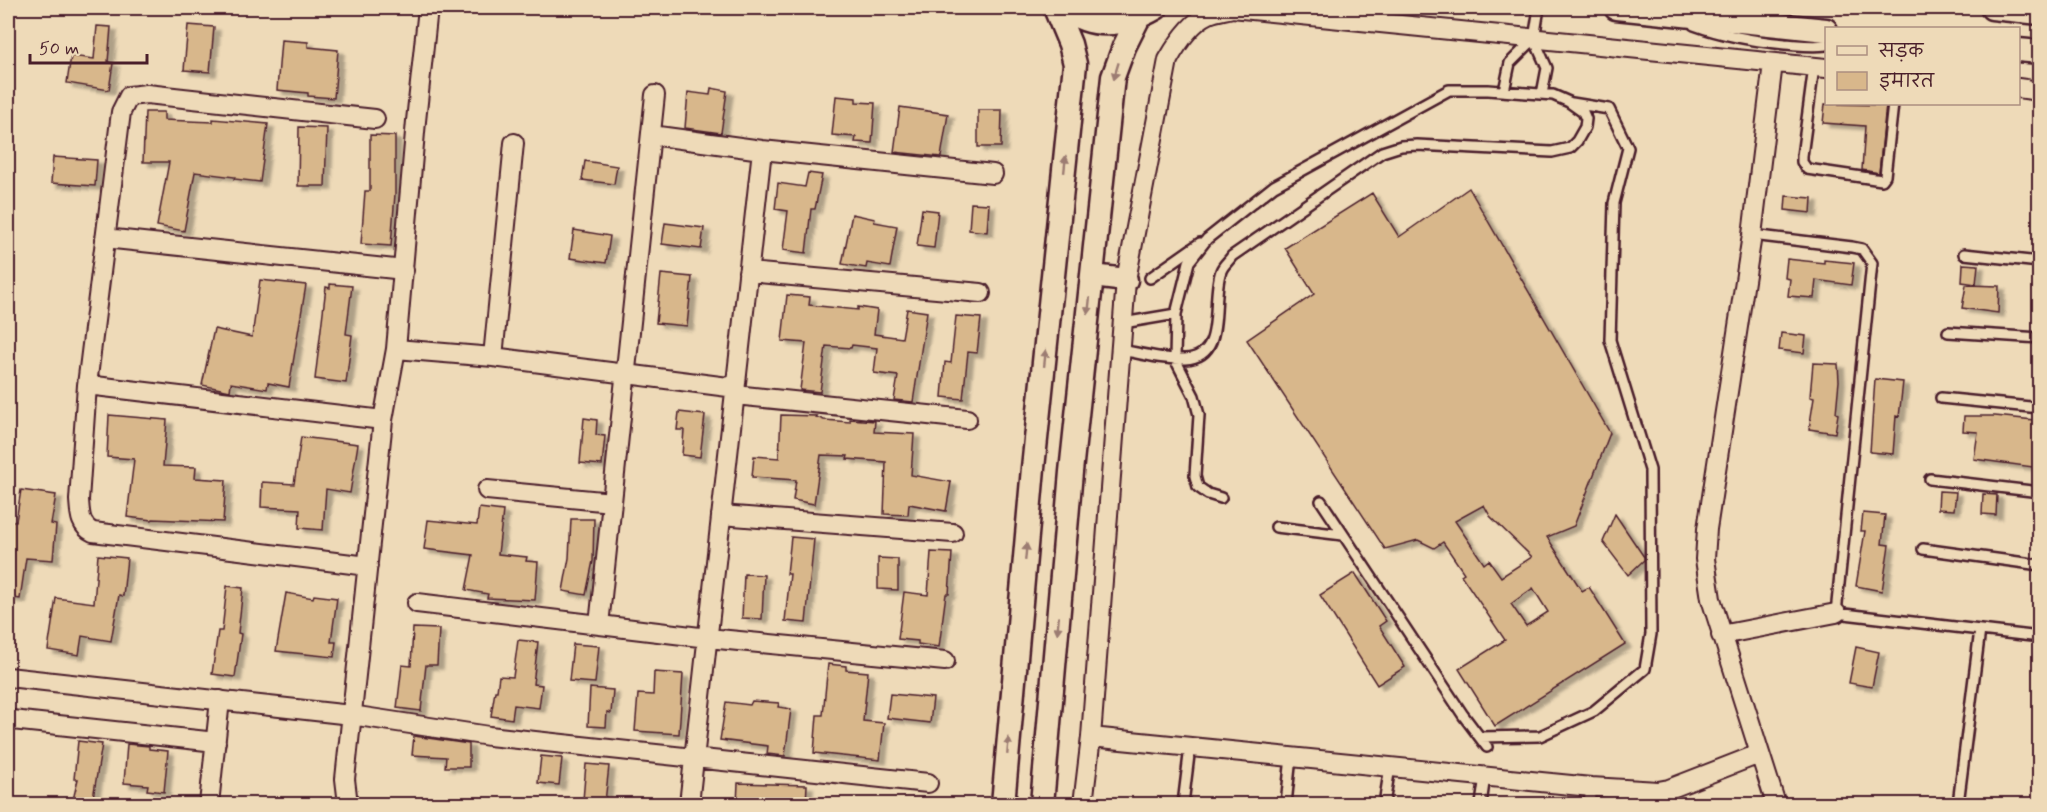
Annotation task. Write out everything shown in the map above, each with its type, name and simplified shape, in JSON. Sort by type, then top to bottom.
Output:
[{"type":"street","points":[[348,804],[345,779],[351,715],[383,420],[396,349],[428,8]]},
{"type":"street","points":[[1003,804],[1033,468],[1075,64],[1070,44],[1055,8]]},
{"type":"street","points":[[1063,8],[1071,14],[1095,22],[1118,23],[1148,12]]},
{"type":"street","points":[[1083,804],[1126,280],[1168,60],[1178,42],[1207,15],[1232,8],[1820,68]]},
{"type":"street","points":[[1616,8],[1825,30]]},
{"type":"street","points":[[1992,8],[2040,13]]},
{"type":"street","points":[[1042,804],[1071,472],[1113,77],[1124,47],[1148,12]]},
{"type":"street","points":[[2020,50],[2040,52]]},
{"type":"street","points":[[1773,63],[1752,235],[1707,529],[1705,559],[1711,599],[1721,635],[1776,804]]},
{"type":"street","points":[[2020,88],[2040,91]]},
{"type":"street","points":[[368,566],[93,532],[87,529],[80,515],[79,501],[87,385],[105,238],[121,112],[129,96],[147,93],[375,119]]},
{"type":"street","points":[[599,624],[655,95]]},
{"type":"street","points":[[651,135],[762,150],[993,174]]},
{"type":"street","points":[[493,357],[514,143]]},
{"type":"street","points":[[689,804],[762,150]]},
{"type":"street","points":[[105,238],[404,270]]},
{"type":"street","points":[[748,272],[981,293]]},
{"type":"street","points":[[1092,276],[1126,280]]},
{"type":"street","points":[[396,349],[493,357],[735,392],[967,418]]},
{"type":"street","points":[[87,385],[383,420]]},
{"type":"street","points":[[487,490],[612,502]]},
{"type":"street","points":[[721,516],[953,533]]},
{"type":"street","points":[[417,603],[708,638],[945,661]]},
{"type":"street","points":[[1721,635],[1836,613]]},
{"type":"street","points":[[8,677],[351,715],[489,736],[694,760],[928,783]]},
{"type":"street","points":[[209,804],[220,700]]},
{"type":"street","points":[[12,720],[216,742]]},
{"type":"street","points":[[1090,737],[1485,776],[1590,796],[1658,791],[1668,797],[1759,754]]},
{"type":"lane","points":[[1539,8],[1534,39],[1547,68],[1542,94]]},
{"type":"lane","points":[[1661,12],[1721,34],[1751,41],[1815,47],[1825,45]]},
{"type":"lane","points":[[1504,91],[1510,63],[1534,39]]},
{"type":"lane","points":[[1820,68],[1802,156],[1802,162],[1807,169],[1882,180],[1885,176],[1893,105]]},
{"type":"lane","points":[[1122,350],[1174,359],[1200,356],[1213,342],[1218,282],[1222,269],[1232,256],[1382,152],[1401,146],[1417,145],[1552,152],[1563,150],[1578,141],[1586,119],[1583,112],[1553,95],[1449,90],[1274,186],[1207,239],[1150,278]]},
{"type":"lane","points":[[1480,737],[1539,736],[1594,711],[1645,669],[1651,634],[1650,470],[1610,340],[1614,203],[1628,148],[1610,109],[1569,102]]},
{"type":"lane","points":[[1752,235],[1862,249],[1872,263],[1836,613],[2040,637]]},
{"type":"lane","points":[[1207,239],[1189,262],[1176,314],[1174,359],[1194,396],[1199,415],[1195,476],[1198,487],[1208,494],[1221,498]]},
{"type":"lane","points":[[1964,254],[2040,262]]},
{"type":"lane","points":[[1123,323],[1176,314]]},
{"type":"lane","points":[[1948,332],[2040,338]]},
{"type":"lane","points":[[1941,398],[2040,408]]},
{"type":"lane","points":[[1930,479],[2040,492]]},
{"type":"lane","points":[[1321,501],[1463,715],[1487,747]]},
{"type":"lane","points":[[1276,527],[1343,535]]},
{"type":"lane","points":[[1923,549],[2040,565]]},
{"type":"lane","points":[[1958,804],[1980,630]]},
{"type":"lane","points":[[1183,804],[1190,747]]},
{"type":"lane","points":[[1286,804],[1291,757]]},
{"type":"lane","points":[[1384,804],[1390,767]]},
{"type":"lane","points":[[1481,804],[1485,776]]},
{"type":"building","points":[[188,25],[214,27],[210,72],[184,70]]},
{"type":"building","points":[[97,26],[111,27],[108,62],[113,63],[109,90],[67,83],[71,56],[94,59]]},
{"type":"building","points":[[281,40],[308,42],[308,47],[338,50],[334,98],[277,90]]},
{"type":"building","points":[[711,88],[727,91],[721,133],[685,128],[688,92],[710,95]]},
{"type":"building","points":[[836,96],[856,98],[856,102],[875,103],[872,143],[855,142],[856,137],[832,135]]},
{"type":"building","points":[[1825,104],[1886,105],[1879,173],[1862,170],[1865,126],[1823,123]]},
{"type":"building","points":[[900,107],[948,114],[941,157],[894,152]]},
{"type":"building","points":[[978,110],[1002,110],[1001,147],[978,147]]},
{"type":"building","points":[[145,112],[164,112],[164,120],[213,122],[213,119],[268,124],[260,182],[195,172],[184,231],[157,226],[169,162],[143,162]]},
{"type":"building","points":[[299,127],[327,128],[325,186],[298,186]]},
{"type":"building","points":[[370,135],[395,136],[395,194],[391,246],[361,244],[365,191],[370,191]]},
{"type":"building","points":[[53,157],[97,160],[95,186],[51,183]]},
{"type":"building","points":[[585,161],[617,166],[614,184],[582,180]]},
{"type":"building","points":[[808,173],[822,175],[815,209],[811,209],[806,253],[783,250],[788,211],[775,209],[778,183],[805,187]]},
{"type":"building","points":[[1469,188],[1610,433],[1574,526],[1547,537],[1582,591],[1589,587],[1625,644],[1495,726],[1459,669],[1505,640],[1461,575],[1464,573],[1443,542],[1434,548],[1418,540],[1385,549],[1247,340],[1314,294],[1285,248],[1372,193],[1399,237]],"holes":[[[1484,505],[1490,516],[1532,557],[1501,577],[1489,560],[1484,564],[1455,521]],[[1533,588],[1548,612],[1526,626],[1511,604]]]},
{"type":"building","points":[[1786,196],[1812,198],[1811,213],[1785,210]]},
{"type":"building","points":[[971,203],[989,204],[987,232],[969,230]]},
{"type":"building","points":[[922,209],[938,211],[934,248],[917,246]]},
{"type":"building","points":[[852,214],[875,219],[874,222],[897,226],[890,267],[867,263],[866,268],[842,264]]},
{"type":"building","points":[[665,223],[704,228],[701,249],[662,244]]},
{"type":"building","points":[[574,230],[610,236],[606,263],[570,258]]},
{"type":"building","points":[[1787,259],[1854,263],[1851,285],[1816,280],[1814,298],[1788,296],[1790,279],[1785,278]]},
{"type":"building","points":[[1963,264],[1978,265],[1976,284],[1962,282]]},
{"type":"building","points":[[661,274],[692,277],[687,326],[656,323]]},
{"type":"building","points":[[260,280],[306,285],[289,387],[268,383],[267,389],[231,383],[230,391],[202,385],[214,329],[252,337]]},
{"type":"building","points":[[330,284],[352,286],[346,334],[352,335],[346,383],[315,379],[326,287],[330,288]]},
{"type":"building","points":[[1966,285],[1999,286],[1998,313],[1962,308]]},
{"type":"building","points":[[787,295],[810,297],[809,305],[877,310],[874,334],[902,338],[907,309],[927,312],[913,402],[894,400],[898,376],[874,373],[877,348],[852,345],[851,348],[826,346],[820,392],[800,390],[806,343],[782,341]]},
{"type":"building","points":[[956,316],[981,318],[977,353],[968,352],[963,399],[942,397],[945,362],[951,363]]},
{"type":"building","points":[[1781,333],[1806,336],[1804,353],[1779,350]]},
{"type":"building","points":[[1813,363],[1838,364],[1836,413],[1838,414],[1835,433],[1809,429],[1814,398],[1810,397]]},
{"type":"building","points":[[1875,379],[1903,382],[1899,417],[1896,416],[1893,454],[1870,452]]},
{"type":"building","points":[[679,412],[705,415],[700,457],[682,455],[684,430],[677,430]]},
{"type":"building","points":[[109,415],[167,420],[163,466],[196,467],[195,478],[226,480],[223,522],[127,517],[134,459],[107,457]]},
{"type":"building","points":[[781,415],[817,416],[824,420],[850,422],[850,419],[875,421],[874,432],[914,434],[911,475],[951,482],[946,511],[909,504],[908,515],[884,514],[886,462],[847,459],[848,456],[821,455],[814,504],[793,500],[796,480],[752,477],[754,456],[779,458]]},
{"type":"building","points":[[1964,416],[1995,416],[2034,420],[2040,423],[2040,468],[1974,459],[1978,432],[1963,431]]},
{"type":"building","points":[[584,418],[597,420],[596,435],[605,436],[602,465],[580,463]]},
{"type":"building","points":[[301,437],[358,444],[350,493],[326,489],[323,530],[299,528],[300,509],[261,507],[262,482],[294,484]]},
{"type":"building","points":[[21,490],[56,495],[51,524],[56,525],[53,560],[26,558],[20,599],[8,597],[10,556],[8,556],[8,520],[16,521]]},
{"type":"building","points":[[1939,491],[1956,492],[1954,510],[1938,509]]},
{"type":"building","points":[[1983,494],[1997,495],[1996,515],[1982,514]]},
{"type":"building","points":[[479,508],[503,511],[498,554],[527,557],[526,561],[538,562],[535,600],[487,598],[488,594],[466,590],[473,555],[424,549],[428,520],[477,525]]},
{"type":"building","points":[[1863,513],[1885,515],[1882,544],[1889,545],[1882,591],[1856,586],[1865,531],[1861,531]]},
{"type":"building","points":[[1615,514],[1644,557],[1644,560],[1628,575],[1603,542]]},
{"type":"building","points":[[571,519],[594,519],[593,561],[586,595],[563,591],[569,558]]},
{"type":"building","points":[[791,537],[814,539],[806,623],[785,621]]},
{"type":"building","points":[[931,552],[952,553],[949,594],[946,594],[939,647],[918,644],[918,641],[898,639],[904,592],[928,595]]},
{"type":"building","points":[[98,555],[127,558],[123,596],[119,595],[111,641],[82,636],[79,655],[48,650],[56,598],[94,603]]},
{"type":"building","points":[[878,558],[898,559],[898,590],[878,589]]},
{"type":"building","points":[[1355,573],[1386,621],[1379,626],[1405,667],[1377,685],[1320,595]]},
{"type":"building","points":[[744,574],[764,575],[762,619],[742,618]]},
{"type":"building","points":[[227,586],[243,588],[238,633],[241,634],[235,677],[212,674],[218,631],[222,631]]},
{"type":"building","points":[[286,593],[313,598],[314,595],[337,598],[331,642],[336,642],[334,657],[276,651]]},
{"type":"building","points":[[413,628],[439,629],[437,665],[426,665],[421,711],[397,708],[402,665],[411,666]]},
{"type":"building","points":[[518,640],[538,642],[533,684],[542,685],[539,708],[514,705],[512,719],[491,716],[499,676],[513,677]]},
{"type":"building","points":[[573,644],[599,646],[595,683],[569,681]]},
{"type":"building","points":[[1856,647],[1879,652],[1872,687],[1849,683]]},
{"type":"building","points":[[828,664],[846,666],[846,670],[868,672],[863,721],[884,723],[880,760],[814,753],[817,715],[823,715]]},
{"type":"building","points":[[654,672],[683,674],[679,734],[635,731],[638,694],[653,695]]},
{"type":"building","points":[[590,688],[613,690],[611,713],[607,712],[606,727],[588,726]]},
{"type":"building","points":[[890,694],[933,698],[930,723],[887,718]]},
{"type":"building","points":[[752,701],[779,703],[778,707],[791,709],[785,756],[767,754],[768,746],[720,740],[726,702],[750,705]]},
{"type":"building","points":[[414,736],[469,744],[469,767],[445,767],[446,757],[412,755]]},
{"type":"building","points":[[78,741],[102,744],[92,804],[72,804],[78,779],[74,779]]},
{"type":"building","points":[[127,744],[168,751],[164,792],[147,790],[148,785],[124,783]]},
{"type":"building","points":[[541,756],[562,758],[559,785],[538,783]]},
{"type":"building","points":[[586,764],[609,766],[605,802],[583,800]]},
{"type":"building","points":[[738,783],[807,785],[806,804],[737,804]]}]
